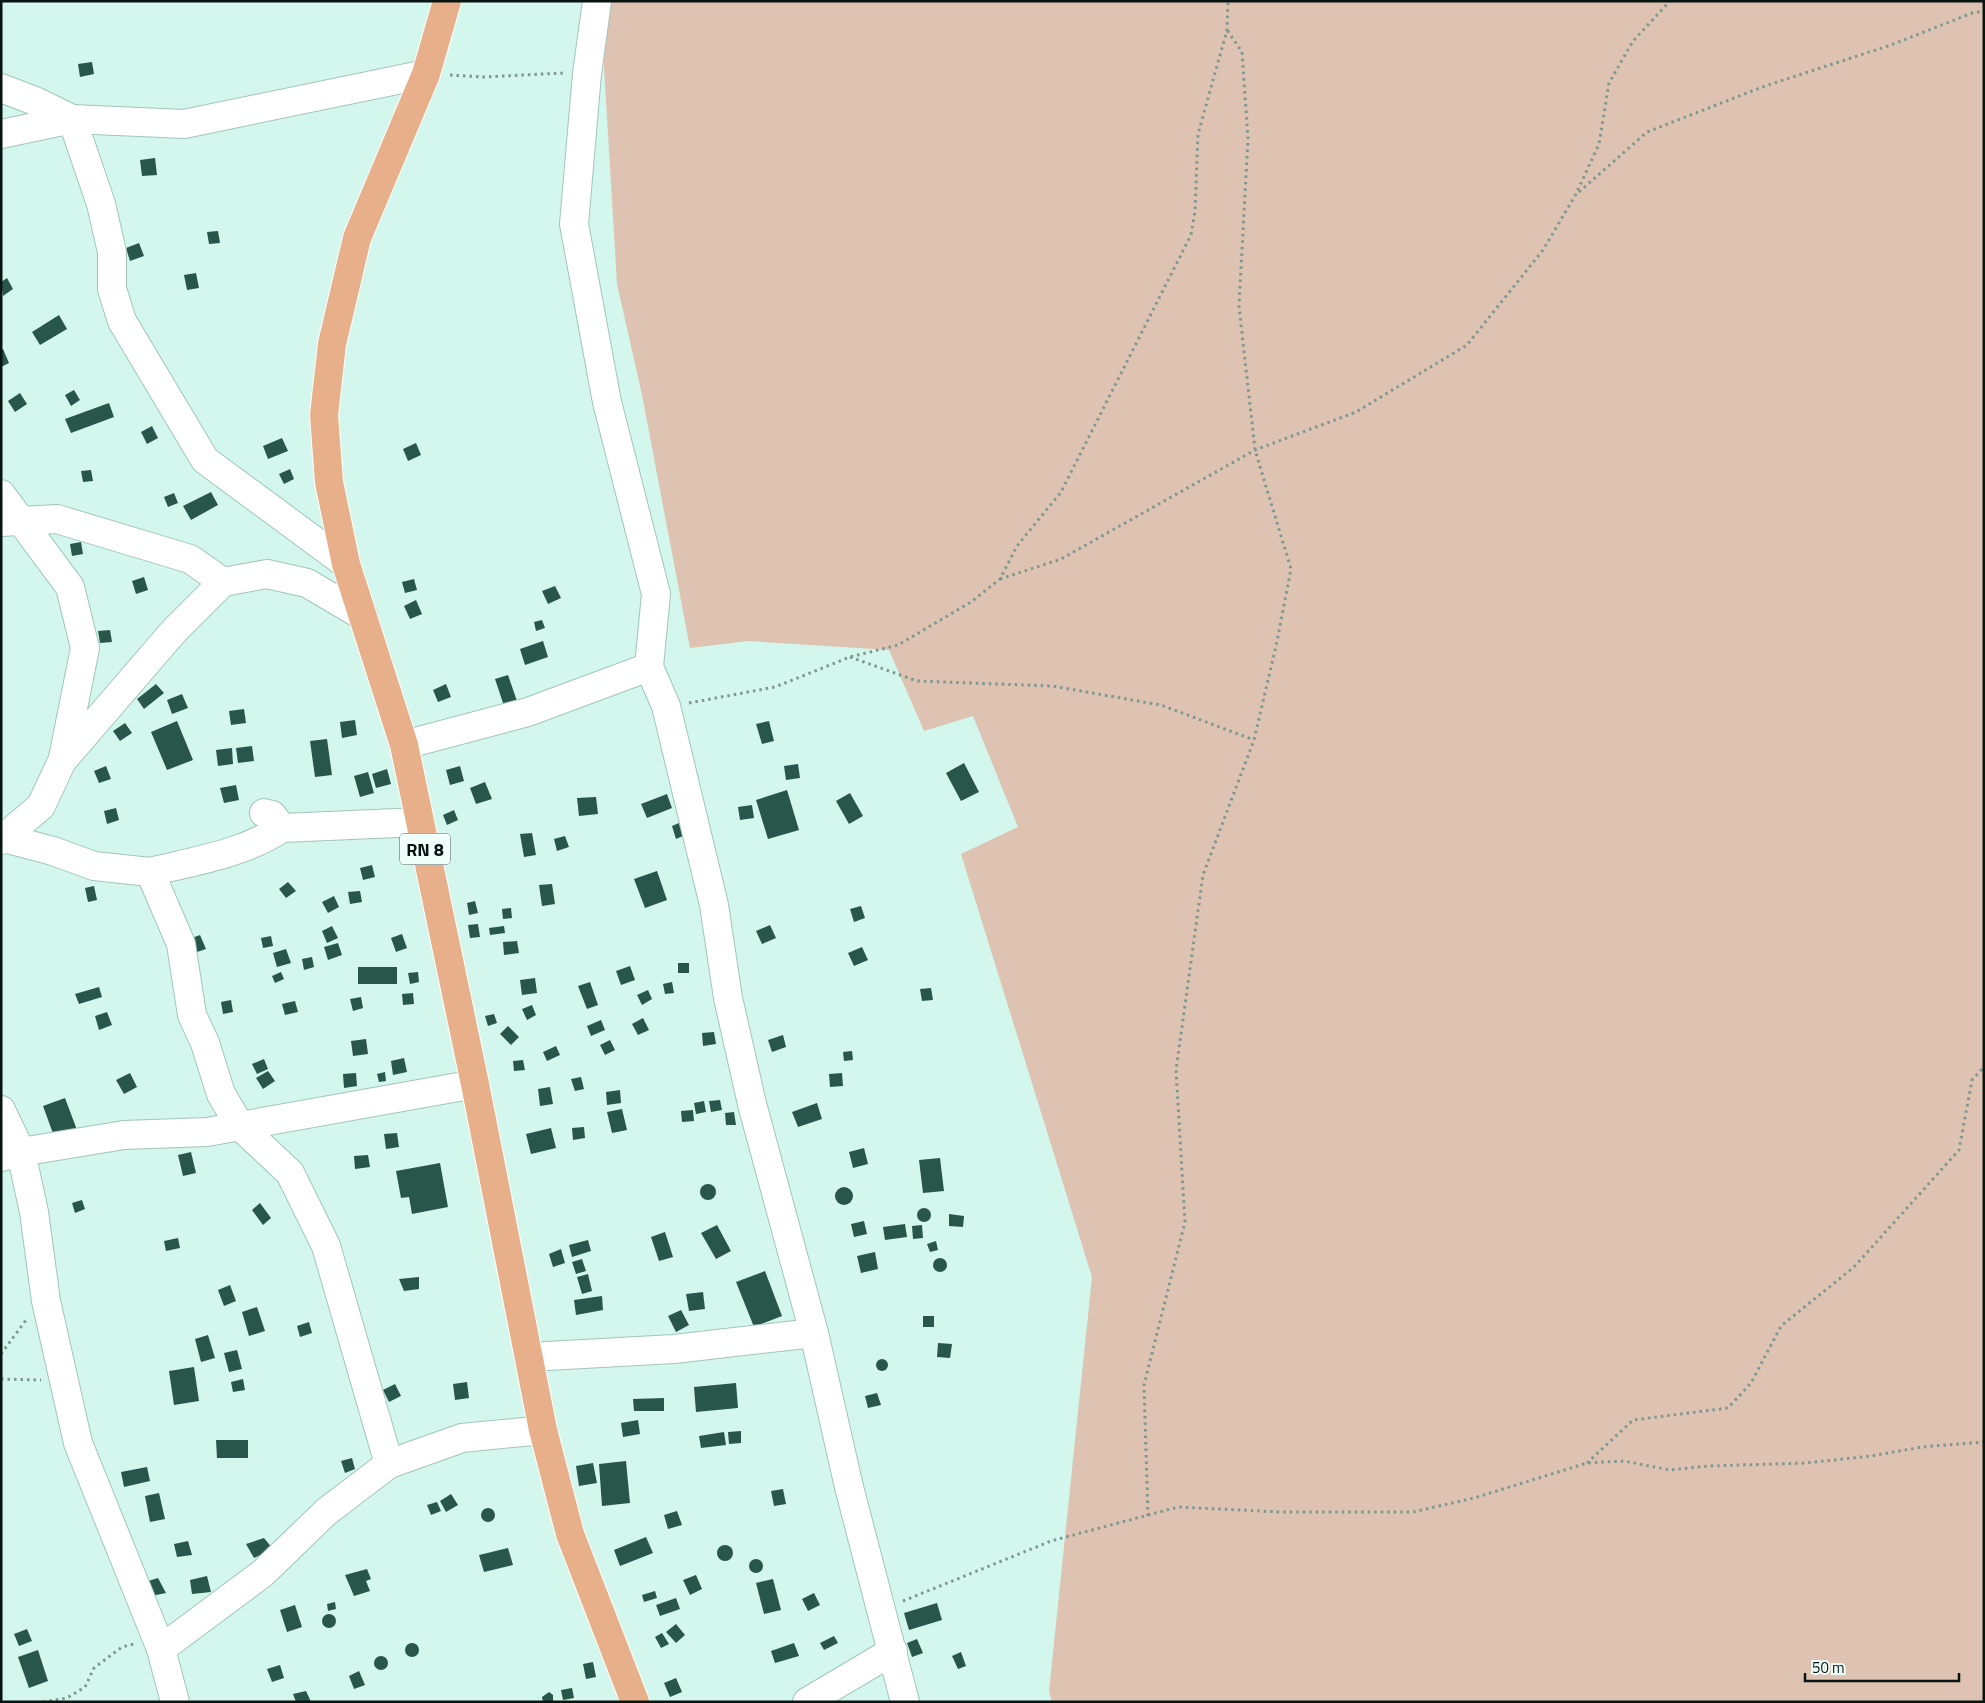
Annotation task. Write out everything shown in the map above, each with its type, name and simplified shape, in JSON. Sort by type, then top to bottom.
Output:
[{"type":"main road","name":"RN 8","points":[[447,1],[426,74],[357,238],[332,344],[324,415],[328,472],[346,564],[404,745],[475,1084],[543,1430],[570,1534],[635,1702]]},
{"type":"street","points":[[597,1],[574,224],[607,402],[656,594],[649,668],[666,706],[714,905],[728,998],[752,1104],[814,1333],[849,1487],[905,1702]]},
{"type":"street","points":[[1,134],[72,119],[184,124],[426,74]]},
{"type":"street","points":[[1,88],[35,100],[72,119],[101,204],[112,252],[112,289],[122,321],[205,460],[346,564]]},
{"type":"street","points":[[1,494],[11,521],[70,587],[85,648],[62,761],[41,806],[2,839]]},
{"type":"street","points":[[11,521],[57,519],[190,560],[223,582]]},
{"type":"street","points":[[62,761],[174,631],[223,582],[266,574],[299,581],[307,583],[364,616]]},
{"type":"street","points":[[404,745],[528,712],[649,668]]},
{"type":"street","points":[[2,839],[53,851],[94,866],[150,872],[219,856],[268,837],[273,821],[420,822]]},
{"type":"street","points":[[150,872],[181,944],[192,1015],[205,1043],[221,1094],[240,1126],[290,1173],[326,1246],[389,1464]]},
{"type":"street","points":[[11,1154],[124,1135],[207,1132],[475,1084]]},
{"type":"street","points":[[1,1110],[11,1154],[34,1212],[46,1294],[78,1443],[158,1643],[175,1702]]},
{"type":"street","points":[[529,1357],[674,1349],[814,1333]]},
{"type":"street","points":[[158,1643],[263,1572],[326,1512],[389,1464],[462,1438],[543,1430]]},
{"type":"street","points":[[807,1702],[893,1651]]},
{"type":"path","points":[[1000,579],[1017,546],[1061,492],[1191,234],[1195,211],[1198,134],[1227,30],[1228,1]]},
{"type":"path","points":[[666,706],[775,687],[850,657],[898,645],[971,602],[1000,579],[1061,559],[1255,450],[1356,412],[1466,345],[1543,250],[1576,194],[1599,144],[1609,83],[1633,40],[1670,1]]},
{"type":"path","points":[[1576,194],[1647,132],[1765,86],[1891,44],[1972,14],[1984,12]]},
{"type":"path","points":[[1148,1516],[1144,1385],[1184,1222],[1176,1070],[1203,875],[1254,740],[1291,569],[1255,450],[1239,306],[1247,129],[1242,52],[1227,30]]},
{"type":"path","points":[[426,74],[484,77],[552,72],[588,74]]},
{"type":"path","points":[[850,657],[917,681],[1052,686],[1161,705],[1254,740]]},
{"type":"path","points":[[1587,1463],[1633,1420],[1728,1408],[1751,1383],[1781,1326],[1854,1267],[1959,1150],[1972,1080],[1984,1067]]},
{"type":"path","points":[[1,1354],[46,1294]]},
{"type":"path","points":[[1,1380],[15,1378],[64,1382]]},
{"type":"path","points":[[881,1609],[1051,1541],[1178,1507],[1281,1512],[1413,1512],[1474,1498],[1587,1463],[1624,1461],[1670,1470],[1718,1465],[1806,1462],[1870,1456],[1922,1447],[1984,1442]]},
{"type":"path","points":[[43,1702],[67,1698],[85,1687],[94,1668],[122,1647],[158,1643]]},
{"type":"shaded area","points":[[600,1],[1984,1],[1984,1702],[1052,1702],[1049,1691],[1092,1277],[961,854],[1018,827],[973,716],[924,731],[889,650],[748,641],[690,648],[642,395],[617,284]]},
{"type":"building","points":[[92,62],[94,74],[80,77],[78,64]]},
{"type":"building","points":[[155,158],[157,175],[142,176],[140,160]]},
{"type":"building","points":[[218,231],[220,243],[209,244],[207,232]]},
{"type":"building","points":[[139,243],[144,256],[130,261],[126,248]]},
{"type":"building","points":[[196,273],[199,288],[187,290],[184,275]]},
{"type":"building","points":[[7,278],[13,289],[3,296],[1,282]]},
{"type":"building","points":[[59,315],[67,329],[40,345],[32,332]]},
{"type":"building","points":[[3,349],[9,363],[1,367],[1,350]]},
{"type":"building","points":[[74,390],[80,400],[71,406],[65,395]]},
{"type":"building","points":[[20,393],[27,404],[15,412],[8,401]]},
{"type":"building","points":[[109,403],[114,417],[71,433],[65,419]]},
{"type":"building","points":[[152,426],[158,438],[147,444],[141,432]]},
{"type":"building","points":[[282,438],[288,451],[268,459],[263,446]]},
{"type":"building","points":[[416,443],[421,455],[408,461],[403,449]]},
{"type":"building","points":[[290,469],[294,479],[284,484],[279,474]]},
{"type":"building","points":[[91,470],[93,481],[83,482],[81,471]]},
{"type":"building","points":[[211,492],[218,505],[191,520],[183,506]]},
{"type":"building","points":[[174,493],[178,503],[168,507],[164,497]]},
{"type":"building","points":[[81,542],[83,554],[72,556],[70,544]]},
{"type":"building","points":[[144,577],[148,590],[136,594],[132,581]]},
{"type":"building","points":[[414,579],[417,590],[405,593],[402,582]]},
{"type":"building","points":[[555,586],[561,598],[548,604],[542,591]]},
{"type":"building","points":[[416,600],[422,614],[410,619],[404,606]]},
{"type":"building","points":[[542,620],[545,628],[536,631],[534,622]]},
{"type":"building","points":[[110,630],[112,642],[100,643],[98,631]]},
{"type":"building","points":[[543,641],[548,657],[525,665],[520,649]]},
{"type":"building","points":[[508,675],[518,704],[505,709],[495,679]]},
{"type":"building","points":[[156,684],[164,693],[144,709],[137,699]]},
{"type":"building","points":[[446,684],[451,697],[438,702],[433,690]]},
{"type":"building","points":[[182,694],[188,708],[172,714],[167,700]]},
{"type":"building","points":[[244,709],[246,723],[231,725],[229,711]]},
{"type":"building","points":[[355,720],[357,735],[342,738],[340,722]]},
{"type":"building","points":[[177,721],[193,760],[167,770],[151,732]]},
{"type":"building","points":[[769,721],[774,741],[762,744],[756,724]]},
{"type":"building","points":[[125,723],[132,733],[120,741],[113,731]]},
{"type":"building","points":[[327,739],[332,775],[315,777],[310,741]]},
{"type":"building","points":[[252,746],[254,761],[238,763],[236,748]]},
{"type":"building","points":[[232,748],[233,764],[218,766],[216,750]]},
{"type":"building","points":[[964,763],[979,792],[961,801],[946,773]]},
{"type":"building","points":[[798,764],[800,778],[786,780],[784,766]]},
{"type":"building","points":[[106,766],[111,779],[99,783],[94,771]]},
{"type":"building","points":[[460,766],[464,781],[450,785],[446,770]]},
{"type":"building","points":[[387,769],[391,784],[376,788],[372,774]]},
{"type":"building","points":[[368,772],[374,793],[360,797],[354,776]]},
{"type":"building","points":[[485,782],[492,799],[476,804],[470,788]]},
{"type":"building","points":[[236,785],[239,800],[224,803],[220,788]]},
{"type":"building","points":[[787,790],[799,830],[768,839],[756,800]]},
{"type":"building","points":[[850,793],[863,816],[849,824],[836,801]]},
{"type":"building","points":[[667,794],[672,808],[647,818],[641,804]]},
{"type":"building","points":[[596,797],[598,814],[579,816],[577,798]]},
{"type":"building","points":[[752,805],[754,818],[740,820],[738,807]]},
{"type":"building","points":[[116,808],[119,820],[107,824],[104,811]]},
{"type":"building","points":[[454,810],[458,820],[447,825],[443,815]]},
{"type":"building","points":[[679,823],[683,836],[676,839],[672,826]]},
{"type":"building","points":[[532,833],[536,855],[524,857],[520,834]]},
{"type":"building","points":[[565,836],[569,847],[557,851],[554,839]]},
{"type":"building","points":[[372,865],[375,877],[363,880],[360,868]]},
{"type":"building","points":[[657,871],[667,900],[645,908],[634,879]]},
{"type":"building","points":[[288,882],[296,891],[286,898],[279,889]]},
{"type":"building","points":[[552,884],[555,904],[542,906],[539,885]]},
{"type":"building","points":[[94,886],[97,900],[88,902],[85,888]]},
{"type":"building","points":[[360,891],[362,902],[350,904],[348,892]]},
{"type":"building","points":[[334,896],[339,907],[328,913],[322,902]]},
{"type":"building","points":[[475,901],[478,913],[469,915],[467,903]]},
{"type":"building","points":[[861,906],[865,918],[854,922],[850,909]]},
{"type":"building","points":[[511,908],[512,918],[503,919],[502,909]]},
{"type":"building","points":[[478,924],[480,937],[470,938],[468,925]]},
{"type":"building","points":[[770,925],[776,938],[762,944],[756,931]]},
{"type":"building","points":[[332,926],[338,938],[327,943],[322,931]]},
{"type":"building","points":[[504,926],[505,933],[490,935],[489,928]]},
{"type":"building","points":[[402,934],[407,948],[396,952],[391,938]]},
{"type":"building","points":[[200,935],[206,949],[194,953],[189,939]]},
{"type":"building","points":[[271,936],[273,946],[263,948],[261,938]]},
{"type":"building","points":[[517,941],[519,953],[504,955],[503,942]]},
{"type":"building","points":[[338,943],[342,955],[328,960],[324,947]]},
{"type":"building","points":[[862,947],[868,960],[854,966],[848,953]]},
{"type":"building","points":[[286,949],[291,963],[277,967],[273,953]]},
{"type":"building","points":[[312,957],[314,967],[304,970],[302,959]]},
{"type":"building","points":[[678,963],[689,963],[689,973],[678,973]]},
{"type":"building","points":[[630,966],[635,980],[621,985],[616,971]]},
{"type":"building","points":[[358,967],[397,967],[397,984],[358,984]]},
{"type":"building","points":[[281,972],[284,979],[275,983],[272,976]]},
{"type":"building","points":[[418,972],[419,982],[410,984],[408,973]]},
{"type":"building","points":[[535,978],[537,993],[522,995],[520,980]]},
{"type":"building","points":[[590,982],[598,1005],[587,1009],[578,986]]},
{"type":"building","points":[[672,982],[674,993],[665,994],[663,984]]},
{"type":"building","points":[[99,987],[102,997],[79,1004],[75,994]]},
{"type":"building","points":[[931,988],[933,1000],[922,1001],[920,989]]},
{"type":"building","points":[[648,990],[652,999],[642,1005],[637,995]]},
{"type":"building","points":[[413,993],[414,1004],[403,1005],[402,994]]},
{"type":"building","points":[[361,997],[363,1008],[353,1011],[350,999]]},
{"type":"building","points":[[231,1000],[233,1012],[223,1014],[221,1002]]},
{"type":"building","points":[[295,1001],[298,1012],[285,1015],[282,1004]]},
{"type":"building","points":[[532,1005],[536,1015],[527,1020],[522,1009]]},
{"type":"building","points":[[107,1012],[112,1025],[99,1030],[95,1016]]},
{"type":"building","points":[[494,1014],[497,1023],[488,1026],[485,1016]]},
{"type":"building","points":[[643,1018],[649,1030],[638,1035],[632,1024]]},
{"type":"building","points":[[601,1020],[605,1030],[591,1036],[587,1026]]},
{"type":"building","points":[[508,1026],[519,1037],[511,1045],[500,1034]]},
{"type":"building","points":[[714,1032],[716,1044],[703,1046],[702,1033]]},
{"type":"building","points":[[783,1035],[786,1047],[772,1052],[768,1040]]},
{"type":"building","points":[[366,1039],[368,1054],[353,1056],[351,1041]]},
{"type":"building","points":[[610,1040],[615,1050],[605,1055],[600,1045]]},
{"type":"building","points":[[556,1046],[560,1055],[547,1061],[543,1052]]},
{"type":"building","points":[[852,1051],[853,1060],[844,1061],[843,1052]]},
{"type":"building","points":[[404,1058],[407,1072],[393,1075],[391,1061]]},
{"type":"building","points":[[264,1059],[268,1069],[257,1074],[252,1064]]},
{"type":"building","points":[[523,1060],[525,1070],[514,1071],[513,1061]]},
{"type":"building","points":[[268,1071],[275,1081],[263,1089],[256,1078]]},
{"type":"building","points":[[385,1072],[386,1081],[379,1082],[377,1074]]},
{"type":"building","points":[[130,1073],[137,1087],[124,1094],[116,1080]]},
{"type":"building","points":[[356,1073],[357,1086],[344,1088],[343,1074]]},
{"type":"building","points":[[842,1073],[843,1086],[830,1087],[829,1074]]},
{"type":"building","points":[[581,1077],[584,1089],[575,1091],[571,1079]]},
{"type":"building","points":[[550,1087],[553,1104],[540,1106],[538,1089]]},
{"type":"building","points":[[620,1090],[621,1103],[607,1105],[606,1092]]},
{"type":"building","points":[[65,1098],[77,1130],[55,1139],[43,1106]]},
{"type":"building","points":[[720,1100],[722,1110],[711,1112],[709,1101]]},
{"type":"building","points":[[704,1101],[706,1112],[696,1114],[694,1103]]},
{"type":"building","points":[[817,1103],[822,1119],[798,1127],[792,1112]]},
{"type":"building","points":[[622,1109],[627,1130],[612,1133],[607,1112]]},
{"type":"building","points":[[693,1110],[694,1121],[682,1122],[681,1111]]},
{"type":"building","points":[[734,1112],[736,1125],[726,1125],[725,1113]]},
{"type":"building","points":[[584,1127],[585,1138],[573,1140],[572,1128]]},
{"type":"building","points":[[551,1128],[556,1148],[531,1154],[526,1134]]},
{"type":"building","points":[[397,1133],[399,1147],[386,1149],[384,1134]]},
{"type":"building","points":[[864,1148],[868,1164],[853,1168],[849,1152]]},
{"type":"building","points":[[191,1152],[196,1173],[183,1176],[178,1155]]},
{"type":"building","points":[[368,1155],[370,1167],[355,1169],[354,1156]]},
{"type":"building","points":[[940,1158],[944,1191],[923,1193],[919,1160]]},
{"type":"building","points":[[440,1163],[448,1207],[412,1214],[409,1197],[401,1198],[396,1171]]},
{"type":"building","points":[[708,1184],[714,1186],[716,1192],[714,1198],[708,1200],[702,1198],[700,1192],[702,1186]]},
{"type":"building","points":[[844,1187],[850,1190],[853,1196],[850,1202],[844,1205],[838,1202],[835,1196],[838,1190]]},
{"type":"building","points":[[82,1200],[85,1209],[75,1213],[72,1203]]},
{"type":"building","points":[[260,1203],[271,1218],[263,1225],[252,1210]]},
{"type":"building","points":[[921,1208],[927,1208],[931,1215],[927,1222],[921,1222],[917,1218],[917,1212]]},
{"type":"building","points":[[949,1214],[964,1216],[963,1227],[949,1226]]},
{"type":"building","points":[[864,1221],[867,1234],[854,1237],[851,1224]]},
{"type":"building","points":[[905,1224],[907,1237],[885,1240],[883,1227]]},
{"type":"building","points":[[717,1225],[731,1251],[716,1259],[701,1233]]},
{"type":"building","points":[[922,1225],[923,1238],[913,1239],[912,1226]]},
{"type":"building","points":[[665,1232],[673,1257],[659,1261],[651,1237]]},
{"type":"building","points":[[178,1238],[180,1248],[166,1251],[164,1241]]},
{"type":"building","points":[[588,1240],[591,1251],[572,1257],[569,1245]]},
{"type":"building","points":[[936,1241],[938,1250],[930,1252],[927,1244]]},
{"type":"building","points":[[561,1249],[565,1263],[553,1267],[549,1254]]},
{"type":"building","points":[[875,1252],[878,1269],[861,1273],[857,1256]]},
{"type":"building","points":[[937,1258],[943,1258],[947,1265],[943,1272],[937,1272],[933,1268],[933,1262]]},
{"type":"building","points":[[582,1259],[586,1271],[576,1274],[572,1262]]},
{"type":"building","points":[[765,1271],[782,1316],[754,1327],[736,1282]]},
{"type":"building","points":[[588,1274],[592,1291],[582,1294],[577,1277]]},
{"type":"building","points":[[419,1277],[419,1289],[404,1291],[399,1279]]},
{"type":"building","points":[[230,1285],[236,1301],[224,1306],[218,1290]]},
{"type":"building","points":[[703,1292],[705,1309],[689,1311],[686,1294]]},
{"type":"building","points":[[602,1296],[603,1310],[576,1315],[574,1300]]},
{"type":"building","points":[[257,1307],[265,1331],[249,1336],[242,1312]]},
{"type":"building","points":[[681,1310],[689,1325],[676,1332],[668,1316]]},
{"type":"building","points":[[923,1316],[934,1316],[934,1327],[923,1327]]},
{"type":"building","points":[[309,1322],[312,1333],[300,1337],[297,1326]]},
{"type":"building","points":[[208,1335],[215,1358],[201,1362],[195,1339]]},
{"type":"building","points":[[938,1343],[952,1344],[950,1358],[937,1357]]},
{"type":"building","points":[[237,1350],[242,1369],[229,1372],[224,1353]]},
{"type":"building","points":[[884,1359],[887,1360],[887,1370],[880,1371],[877,1370],[876,1363],[877,1360]]},
{"type":"building","points":[[194,1367],[199,1401],[174,1405],[169,1371]]},
{"type":"building","points":[[243,1379],[245,1390],[233,1392],[231,1382]]},
{"type":"building","points":[[467,1382],[469,1398],[455,1400],[453,1384]]},
{"type":"building","points":[[736,1383],[738,1408],[696,1412],[694,1387]]},
{"type":"building","points":[[395,1384],[401,1396],[389,1402],[383,1390]]},
{"type":"building","points":[[877,1393],[881,1405],[868,1408],[865,1396]]},
{"type":"building","points":[[664,1398],[664,1411],[634,1411],[633,1399]]},
{"type":"building","points":[[638,1420],[640,1434],[623,1437],[621,1423]]},
{"type":"building","points":[[741,1431],[741,1443],[729,1444],[728,1432]]},
{"type":"building","points":[[724,1432],[726,1445],[701,1448],[699,1436]]},
{"type":"building","points":[[216,1440],[248,1440],[248,1458],[217,1458]]},
{"type":"building","points":[[352,1458],[355,1469],[345,1473],[341,1461]]},
{"type":"building","points":[[626,1461],[630,1503],[602,1506],[599,1464]]},
{"type":"building","points":[[593,1463],[597,1483],[579,1486],[576,1466]]},
{"type":"building","points":[[147,1467],[150,1481],[124,1487],[121,1472]]},
{"type":"building","points":[[783,1489],[786,1504],[774,1506],[771,1491]]},
{"type":"building","points":[[159,1493],[165,1519],[150,1522],[145,1496]]},
{"type":"building","points":[[451,1494],[458,1505],[446,1512],[440,1501]]},
{"type":"building","points":[[437,1502],[441,1511],[431,1515],[427,1505]]},
{"type":"building","points":[[485,1508],[491,1508],[495,1515],[491,1522],[485,1522],[481,1518],[481,1512]]},
{"type":"building","points":[[677,1511],[682,1525],[668,1529],[664,1515]]},
{"type":"building","points":[[646,1537],[653,1553],[620,1566],[614,1550]]},
{"type":"building","points":[[264,1538],[273,1549],[254,1558],[246,1544]]},
{"type":"building","points":[[188,1541],[192,1555],[177,1557],[174,1544]]},
{"type":"building","points":[[725,1545],[733,1553],[725,1561],[717,1553]]},
{"type":"building","points":[[508,1548],[513,1565],[484,1572],[479,1555]]},
{"type":"building","points":[[756,1559],[761,1561],[763,1566],[761,1571],[756,1573],[751,1571],[749,1566],[751,1561]]},
{"type":"building","points":[[367,1569],[371,1579],[366,1581],[370,1591],[354,1596],[345,1575]]},
{"type":"building","points":[[696,1575],[702,1589],[690,1595],[683,1580]]},
{"type":"building","points":[[207,1576],[211,1592],[192,1594],[190,1580]]},
{"type":"building","points":[[158,1578],[166,1593],[151,1596],[145,1582]]},
{"type":"building","points":[[773,1579],[781,1610],[764,1614],[756,1583]]},
{"type":"building","points":[[655,1591],[657,1598],[644,1602],[642,1595]]},
{"type":"building","points":[[814,1593],[820,1605],[808,1611],[802,1599]]},
{"type":"building","points":[[676,1598],[680,1609],[660,1616],[656,1605]]},
{"type":"building","points":[[335,1602],[336,1609],[328,1611],[327,1604]]},
{"type":"building","points":[[937,1603],[942,1620],[909,1630],[904,1613]]},
{"type":"building","points":[[295,1605],[302,1627],[287,1632],[280,1610]]},
{"type":"building","points":[[329,1614],[334,1616],[336,1621],[334,1626],[329,1628],[324,1626],[322,1621],[324,1616]]},
{"type":"building","points":[[676,1624],[685,1635],[676,1643],[666,1632]]},
{"type":"building","points":[[27,1629],[32,1641],[19,1646],[14,1634]]},
{"type":"building","points":[[662,1633],[669,1644],[661,1648],[655,1637]]},
{"type":"building","points":[[834,1636],[838,1643],[824,1650],[820,1643]]},
{"type":"building","points":[[917,1639],[923,1653],[912,1657],[907,1643]]},
{"type":"building","points":[[409,1643],[415,1643],[419,1650],[415,1657],[409,1657],[405,1653],[405,1647]]},
{"type":"building","points":[[794,1643],[799,1656],[775,1663],[771,1651]]},
{"type":"building","points":[[38,1650],[48,1681],[29,1688],[18,1657]]},
{"type":"building","points":[[961,1652],[966,1666],[958,1669],[952,1656]]},
{"type":"building","points":[[378,1656],[384,1656],[388,1663],[384,1670],[378,1670],[374,1666],[374,1660]]},
{"type":"building","points":[[593,1662],[596,1677],[586,1679],[583,1664]]},
{"type":"building","points":[[280,1665],[284,1678],[272,1682],[267,1669]]},
{"type":"building","points":[[359,1671],[365,1685],[354,1689],[349,1676]]},
{"type":"building","points":[[676,1678],[682,1692],[670,1697],[664,1683]]},
{"type":"building","points":[[572,1688],[574,1698],[563,1700],[561,1690]]},
{"type":"building","points":[[306,1691],[311,1702],[296,1702],[293,1694]]},
{"type":"building","points":[[549,1692],[553,1695],[553,1702],[543,1702],[542,1697]]}]
